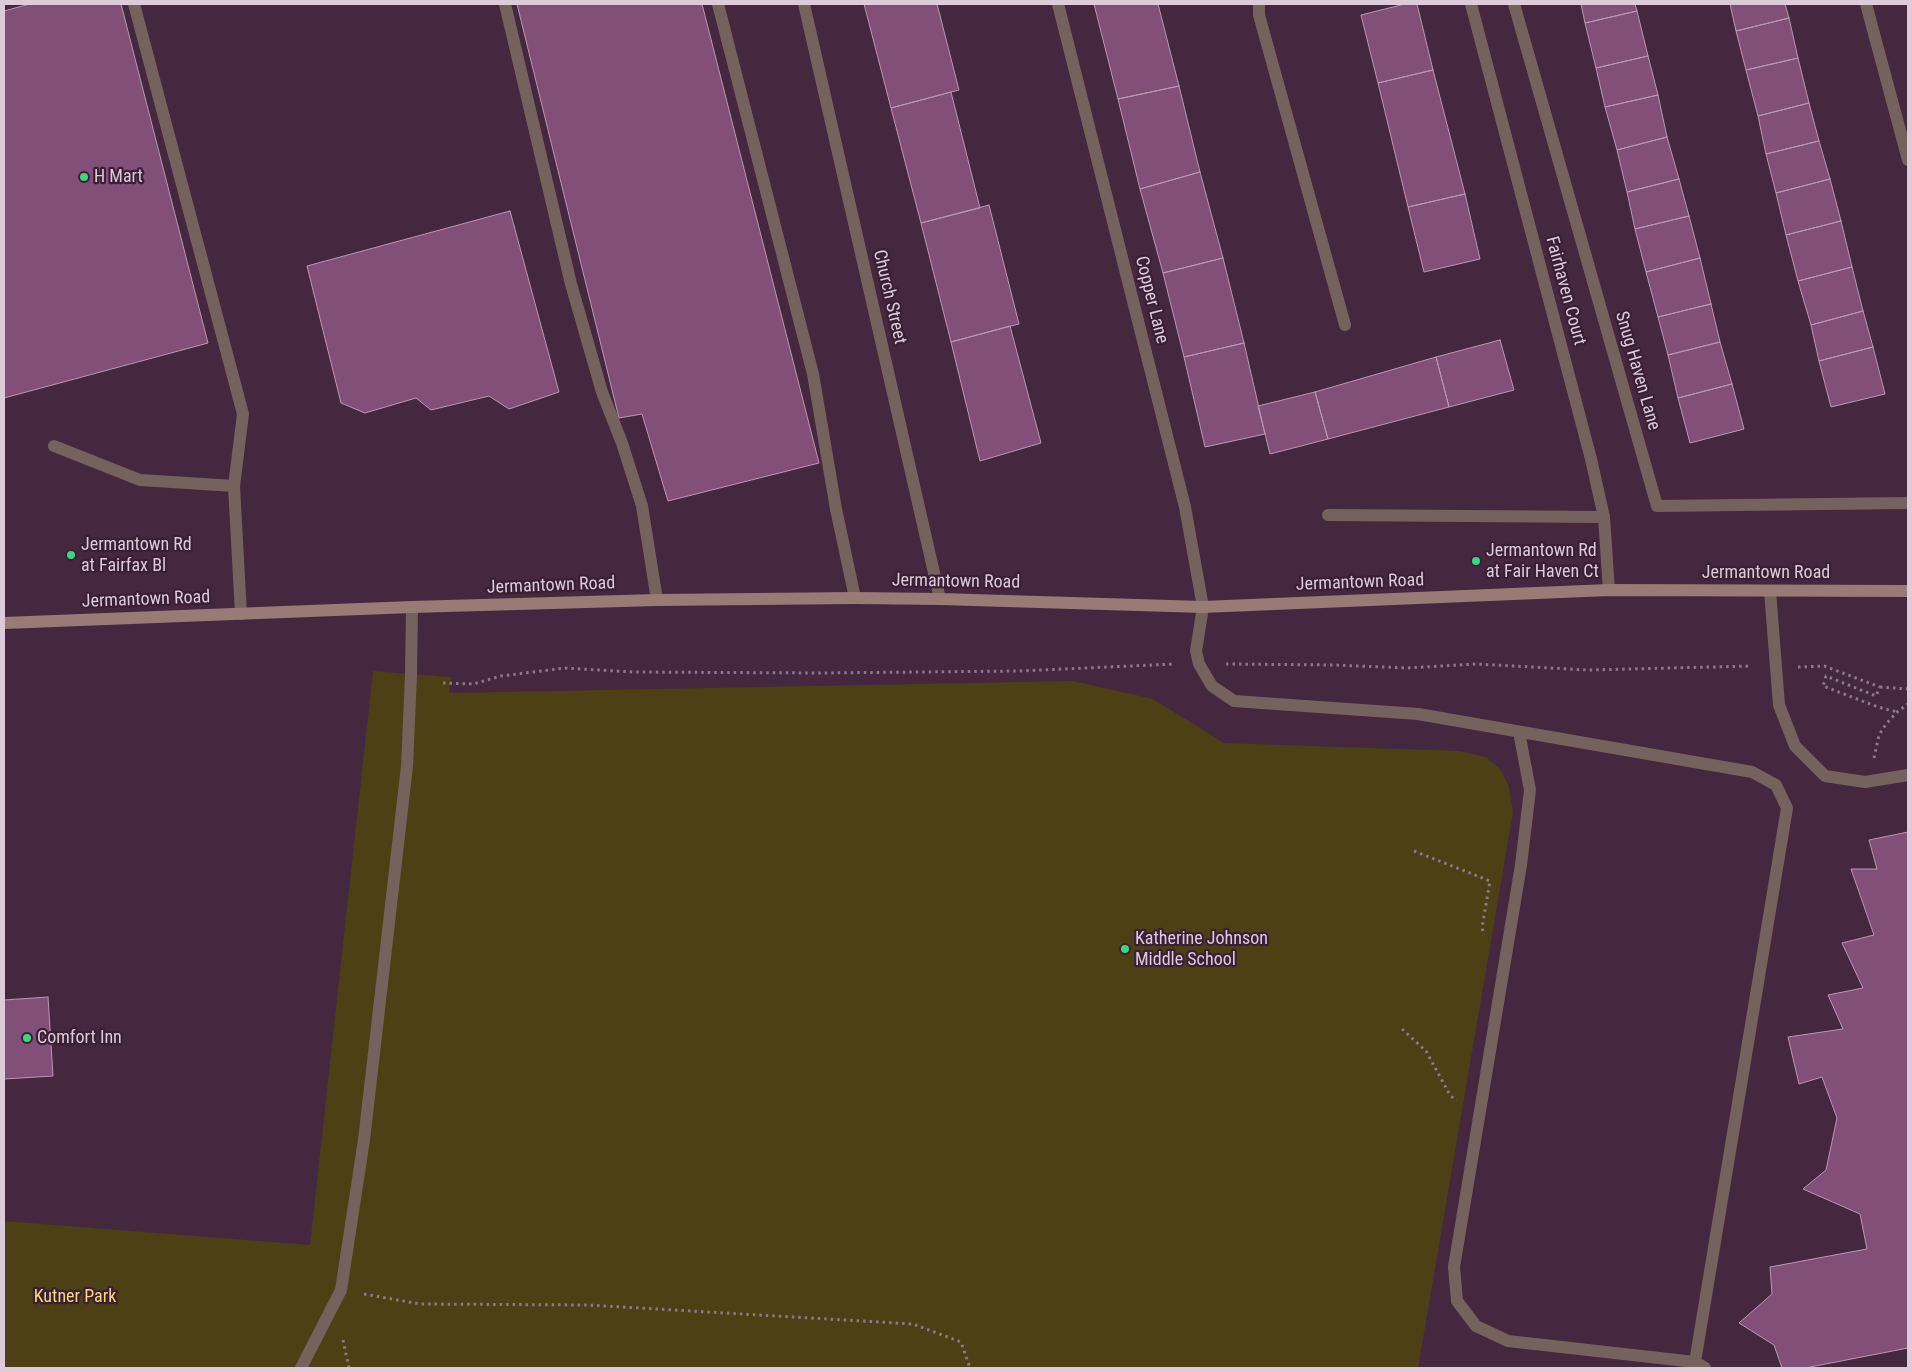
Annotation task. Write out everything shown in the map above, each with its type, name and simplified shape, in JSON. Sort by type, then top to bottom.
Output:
[{"type":"main road","name":"Jermantown Road","points":[[4,623],[412,607],[657,600],[940,599],[1203,607],[1609,590],[1908,590]]},
{"type":"street","points":[[134,4],[243,414],[234,486],[241,614]]},
{"type":"street","points":[[505,4],[571,284],[602,392],[622,443],[642,506],[657,600]]},
{"type":"street","points":[[718,4],[813,374],[836,509],[855,598]]},
{"type":"street","name":"Church Street","points":[[804,4],[940,599]]},
{"type":"street","name":"Copper Lane","points":[[1058,4],[1185,507],[1203,607],[1196,651],[1199,664]]},
{"type":"street","points":[[1259,4],[1259,15],[1344,325]]},
{"type":"street","name":"Fairhaven Court","points":[[1471,4],[1604,518],[1609,590]]},
{"type":"street","name":"Snug Haven Lane","points":[[1514,4],[1657,506],[1908,503]]},
{"type":"street","points":[[1866,4],[1908,160]]},
{"type":"street","points":[[54,446],[140,480],[234,486]]},
{"type":"street","points":[[1328,515],[1604,518]]},
{"type":"street","points":[[1770,591],[1779,705],[1795,746],[1825,776],[1866,782],[1908,775]]},
{"type":"street","points":[[301,1368],[341,1290],[364,1140],[407,766],[412,607]]},
{"type":"street","points":[[1199,664],[1212,686],[1234,701],[1418,714],[1752,772],[1776,785],[1787,808],[1700,1365],[1508,1342],[1476,1326],[1457,1301],[1454,1268],[1521,865],[1530,790],[1519,732]]},
{"type":"path","points":[[442,683],[473,684],[500,676],[565,668],[633,672],[847,673],[1019,671],[1199,664],[1334,665],[1406,668],[1476,664],[1588,670],[1824,666],[1880,687],[1908,689]]},
{"type":"path","points":[[1880,687],[1876,696],[1826,676],[1823,686],[1878,707],[1897,712]]},
{"type":"path","points":[[1874,781],[1873,770],[1877,744],[1886,724],[1908,704]]},
{"type":"path","points":[[1414,851],[1490,881],[1482,928],[1484,935],[1492,937]]},
{"type":"path","points":[[1402,1029],[1426,1051],[1450,1095],[1456,1102],[1458,1092]]},
{"type":"path","points":[[341,1290],[420,1304],[588,1305],[913,1324],[962,1342],[970,1368]]},
{"type":"green space","name":"Katherine Johnson Middle School","points":[[373,671],[451,677],[449,693],[1073,681],[1153,699],[1224,743],[1459,751],[1486,757],[1501,770],[1509,787],[1513,812],[1418,1368],[4,1368],[4,1221],[310,1245]]},
{"type":"building","name":"H Mart","points":[[30,4],[121,4],[208,343],[4,398],[4,11]]},
{"type":"building","points":[[517,4],[702,4],[819,463],[668,501],[642,414],[619,418]]},
{"type":"building","points":[[864,4],[937,4],[959,90],[891,108]]},
{"type":"building","points":[[1094,4],[1158,4],[1179,86],[1118,99]]},
{"type":"building","points":[[1405,4],[1417,4],[1433,70],[1378,83],[1361,15]]},
{"type":"building","points":[[1581,4],[1635,4],[1637,11],[1585,23]]},
{"type":"building","points":[[1730,4],[1785,4],[1789,18],[1736,31]]},
{"type":"building","points":[[1637,11],[1648,56],[1596,68],[1585,23]]},
{"type":"building","points":[[1789,18],[1798,58],[1746,70],[1736,31]]},
{"type":"building","points":[[1648,56],[1658,95],[1605,107],[1596,68]]},
{"type":"building","points":[[1798,58],[1809,103],[1758,116],[1746,70]]},
{"type":"building","points":[[1433,70],[1465,194],[1408,207],[1378,83]]},
{"type":"building","points":[[1179,86],[1200,172],[1140,189],[1118,99]]},
{"type":"building","points":[[951,92],[980,208],[921,223],[891,108]]},
{"type":"building","points":[[1658,95],[1667,137],[1617,150],[1605,107]]},
{"type":"building","points":[[1809,103],[1819,141],[1766,154],[1758,116]]},
{"type":"building","points":[[1667,137],[1679,179],[1627,192],[1617,150]]},
{"type":"building","points":[[1819,141],[1830,179],[1776,193],[1766,154]]},
{"type":"building","points":[[1200,172],[1223,258],[1163,273],[1140,189]]},
{"type":"building","points":[[1679,179],[1689,216],[1635,229],[1627,192]]},
{"type":"building","points":[[1830,179],[1841,221],[1786,235],[1776,193]]},
{"type":"building","points":[[1465,194],[1480,259],[1424,272],[1408,207]]},
{"type":"building","points":[[989,205],[1019,324],[951,342],[921,223]]},
{"type":"building","points":[[510,211],[559,392],[509,409],[489,396],[431,410],[416,398],[365,413],[341,403],[307,266]]},
{"type":"building","points":[[1689,216],[1700,258],[1646,272],[1635,229]]},
{"type":"building","points":[[1841,221],[1852,267],[1798,281],[1786,235]]},
{"type":"building","points":[[1223,258],[1244,343],[1184,357],[1163,273]]},
{"type":"building","points":[[1700,258],[1711,304],[1658,317],[1646,272]]},
{"type":"building","points":[[1852,267],[1863,311],[1811,325],[1798,281]]},
{"type":"building","points":[[1711,304],[1720,342],[1668,355],[1658,317]]},
{"type":"building","points":[[1863,311],[1873,347],[1819,361],[1811,325]]},
{"type":"building","points":[[1010,326],[1041,443],[980,461],[951,342]]},
{"type":"building","points":[[1500,340],[1514,390],[1449,407],[1436,357]]},
{"type":"building","points":[[1720,342],[1732,384],[1678,398],[1668,355]]},
{"type":"building","points":[[1244,343],[1265,434],[1205,447],[1184,357]]},
{"type":"building","points":[[1873,347],[1885,394],[1831,407],[1819,361]]},
{"type":"building","points":[[1436,357],[1449,407],[1328,439],[1315,392]]},
{"type":"building","points":[[1732,384],[1744,429],[1690,443],[1678,398]]},
{"type":"building","points":[[1315,392],[1328,439],[1270,454],[1258,406]]},
{"type":"building","points":[[1908,832],[1908,1348],[1805,1368],[1782,1368],[1774,1345],[1739,1323],[1772,1294],[1770,1267],[1867,1249],[1860,1214],[1803,1189],[1826,1170],[1837,1118],[1822,1077],[1799,1084],[1788,1037],[1843,1029],[1828,995],[1863,988],[1842,943],[1874,935],[1851,869],[1877,869],[1869,840]]},
{"type":"building","name":"Comfort Inn","points":[[48,997],[53,1076],[4,1079],[4,1000]]},
{"type":"place","name":"H Mart","points":[[84,177]]},
{"type":"place","name":"Jermantown Rd at Fairfax Bl","points":[[71,555]]},
{"type":"place","name":"Jermantown Rd at Fair Haven Ct","points":[[1476,561]]},
{"type":"place","name":"Katherine Johnson Middle School","points":[[1125,949]]},
{"type":"place","name":"Comfort Inn","points":[[27,1038]]},
{"type":"park label","name":"Kutner Park","points":[[75,1297]]}]
